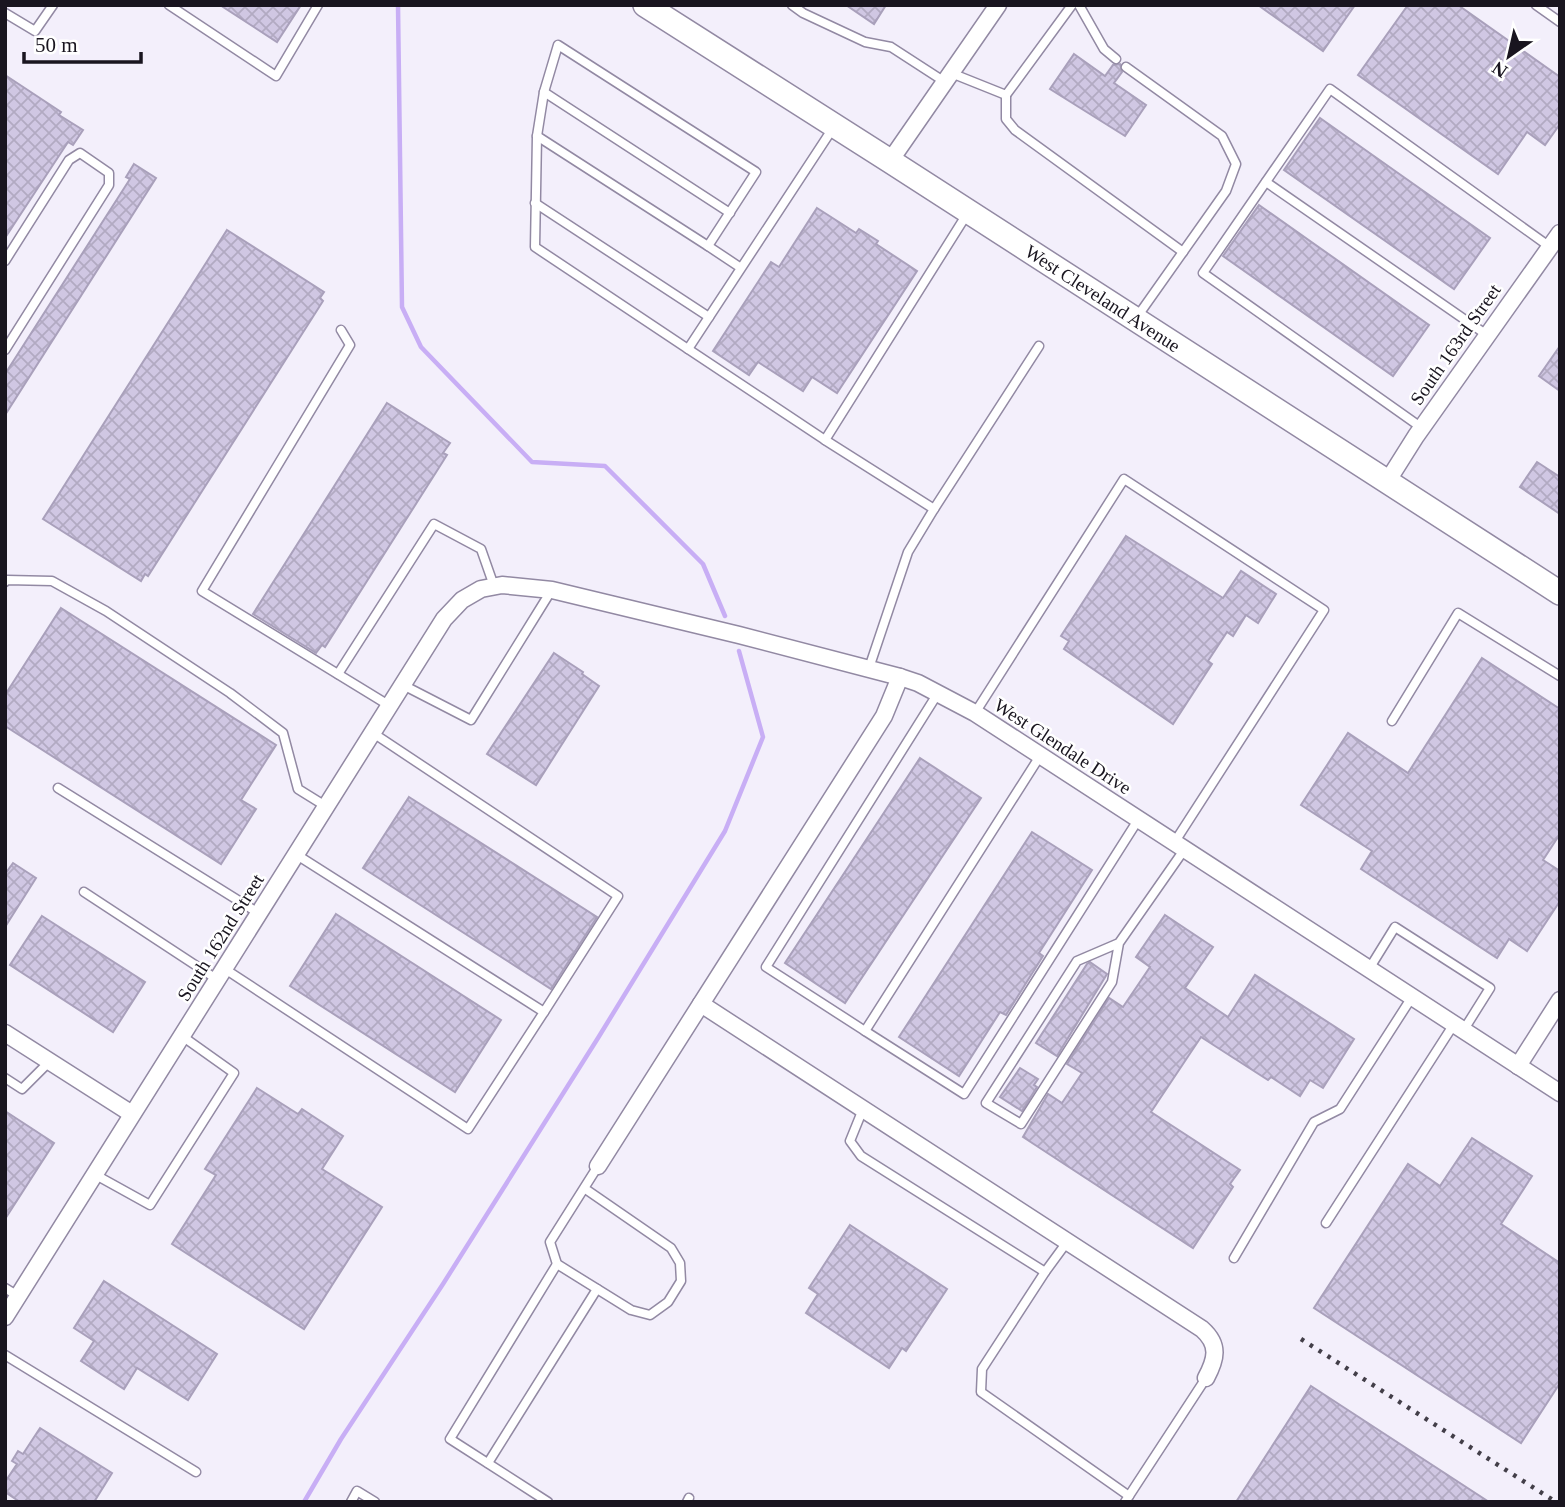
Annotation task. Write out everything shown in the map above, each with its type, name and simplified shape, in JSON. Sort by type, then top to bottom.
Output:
[{"type":"main road","name":"West Cleveland Avenue","points":[[645,5],[1560,593]]},
{"type":"street","points":[[890,161],[998,5]]},
{"type":"street","name":"South 163rd Street","points":[[1387,482],[1560,233]]},
{"type":"street","name":"West Glendale Drive","points":[[488,588],[502,585],[552,590],[869,668],[938,693],[975,713],[1560,1093]]},
{"type":"street","name":"South 162nd Street","points":[[5,1317],[12,1292],[94,1174],[222,975],[450,611],[463,600],[488,588]]},
{"type":"street","points":[[598,1166],[884,716],[900,677]]},
{"type":"street","points":[[1518,1066],[1560,1000]]},
{"type":"street","points":[[701,1004],[1210,1336],[1216,1350],[1215,1360],[1206,1378]]},
{"type":"street","points":[[5,1033],[132,1114]]},
{"type":"lane","points":[[5,13],[35,31],[53,5]]},
{"type":"lane","points":[[169,5],[276,76],[318,5]]},
{"type":"lane","points":[[792,5],[803,13],[865,42],[891,47],[948,78],[1006,95]]},
{"type":"lane","points":[[1072,5],[1006,95],[1006,119],[1015,130],[1183,251]]},
{"type":"lane","points":[[1079,5],[1104,50],[1116,59]]},
{"type":"lane","points":[[1535,5],[1560,22]]},
{"type":"lane","points":[[708,246],[756,173],[558,46],[544,92],[537,135],[534,247],[934,509]]},
{"type":"lane","points":[[1126,66],[1222,136],[1236,164],[1226,191],[1136,319]]},
{"type":"lane","points":[[1422,428],[1203,273],[1330,89],[1550,247]]},
{"type":"lane","points":[[544,92],[730,213]]},
{"type":"lane","points":[[688,349],[835,125]]},
{"type":"lane","points":[[537,135],[741,268]]},
{"type":"lane","points":[[5,261],[69,160],[80,153],[110,173],[109,185],[5,350]]},
{"type":"lane","points":[[1266,182],[1487,335]]},
{"type":"lane","points":[[535,203],[709,317]]},
{"type":"lane","points":[[825,440],[969,212]]},
{"type":"lane","points":[[341,330],[350,345],[202,591],[390,706]]},
{"type":"lane","points":[[869,668],[908,552],[1039,346]]},
{"type":"lane","points":[[975,713],[1124,478],[1324,610],[1119,943],[1112,982],[1021,1124],[986,1102],[1077,961],[1119,943]]},
{"type":"lane","points":[[338,674],[434,524],[481,550],[488,588]]},
{"type":"lane","points":[[5,582],[52,581],[106,611],[230,693],[283,733],[298,789],[327,807]]},
{"type":"lane","points":[[403,685],[471,720],[552,590]]},
{"type":"lane","points":[[1392,721],[1458,613],[1560,676]]},
{"type":"lane","points":[[938,693],[766,967],[964,1094],[1138,820]]},
{"type":"lane","points":[[85,892],[468,1129],[618,897],[373,733]]},
{"type":"lane","points":[[865,1031],[1040,756]]},
{"type":"lane","points":[[58,788],[260,914]]},
{"type":"lane","points":[[297,855],[544,1012]]},
{"type":"lane","points":[[1326,1223],[1459,1027],[1490,988],[1395,927],[1369,969]]},
{"type":"lane","points":[[1234,1258],[1314,1122],[1340,1109],[1412,997]]},
{"type":"lane","points":[[94,1174],[150,1205],[234,1073],[182,1037]]},
{"type":"lane","points":[[5,1078],[22,1089],[50,1061]]},
{"type":"lane","points":[[863,1109],[850,1141],[861,1156],[1045,1272]]},
{"type":"lane","points":[[584,1188],[671,1248],[681,1263],[681,1281],[668,1301],[650,1315],[631,1310],[557,1264],[550,1242],[584,1188],[598,1166]]},
{"type":"lane","points":[[1067,1242],[982,1369],[981,1392],[1127,1499],[1206,1378]]},
{"type":"lane","points":[[548,1502],[450,1439],[557,1264]]},
{"type":"lane","points":[[488,1463],[597,1289]]},
{"type":"lane","points":[[5,1355],[196,1472]]},
{"type":"lane","points":[[351,1502],[358,1491],[375,1502]]},
{"type":"building","points":[[220,5],[301,5],[277,42]]},
{"type":"building","points":[[846,5],[886,5],[874,24]]},
{"type":"building","points":[[1258,5],[1355,5],[1323,51]]},
{"type":"building","points":[[1408,5],[1458,5],[1560,77],[1560,124],[1545,145],[1527,132],[1498,174],[1358,75]]},
{"type":"building","points":[[1074,54],[1105,76],[1113,65],[1120,64],[1122,72],[1114,83],[1146,105],[1125,136],[1050,89]]},
{"type":"building","points":[[5,75],[83,130],[73,145],[68,142],[5,238]]},
{"type":"building","points":[[1320,118],[1490,238],[1454,289],[1284,170]]},
{"type":"building","points":[[134,164],[156,178],[5,415],[5,374],[130,179],[126,177]]},
{"type":"building","points":[[1259,205],[1429,325],[1393,376],[1223,256]]},
{"type":"building","points":[[817,208],[856,233],[859,229],[878,241],[876,244],[917,271],[837,393],[812,377],[803,391],[758,362],[749,375],[713,351],[771,262],[779,267]]},
{"type":"building","points":[[227,230],[324,292],[320,298],[323,301],[148,576],[145,574],[141,581],[43,519]]},
{"type":"building","points":[[1560,346],[1560,391],[1539,376]]},
{"type":"building","points":[[387,403],[450,443],[443,453],[447,455],[325,647],[322,645],[316,653],[253,614]]},
{"type":"building","points":[[1537,462],[1560,477],[1560,514],[1520,487]]},
{"type":"building","points":[[1126,536],[1223,598],[1241,571],[1276,594],[1258,623],[1246,615],[1233,636],[1227,632],[1208,661],[1212,664],[1173,724],[1064,649],[1069,641],[1061,636]]},
{"type":"building","points":[[61,608],[276,745],[241,800],[256,809],[221,864],[5,726],[5,695]]},
{"type":"building","points":[[554,653],[599,686],[536,785],[487,754]]},
{"type":"building","points":[[1482,658],[1560,709],[1560,834],[1543,860],[1560,871],[1560,901],[1527,951],[1509,939],[1497,958],[1361,869],[1372,851],[1301,805],[1348,733],[1408,773]]},
{"type":"building","points":[[920,758],[981,798],[845,1003],[785,963]]},
{"type":"building","points":[[409,797],[597,917],[551,989],[363,868]]},
{"type":"building","points":[[1032,832],[1092,870],[1039,953],[1043,956],[1006,1015],[1000,1012],[959,1076],[899,1037]]},
{"type":"building","points":[[13,863],[36,878],[5,927],[5,874]]},
{"type":"building","points":[[336,914],[501,1020],[455,1092],[290,986]]},
{"type":"building","points":[[1165,915],[1213,947],[1185,988],[1228,1017],[1255,975],[1354,1039],[1323,1088],[1310,1080],[1300,1096],[1271,1077],[1268,1080],[1201,1037],[1151,1112],[1240,1170],[1230,1184],[1233,1187],[1193,1248],[1023,1137],[1048,1094],[1062,1103],[1082,1073],[1067,1064],[1109,998],[1123,1007],[1150,967],[1136,957]]},
{"type":"building","points":[[42,916],[145,982],[113,1032],[10,965]]},
{"type":"building","points":[[1090,962],[1107,974],[1057,1056],[1036,1043]]},
{"type":"building","points":[[1020,1068],[1038,1079],[1034,1085],[1037,1087],[1022,1111],[1000,1097]]},
{"type":"building","points":[[257,1088],[298,1114],[302,1109],[343,1136],[322,1169],[382,1207],[304,1329],[172,1244],[216,1175],[205,1169]]},
{"type":"building","points":[[5,1111],[54,1143],[5,1219]]},
{"type":"building","points":[[1472,1138],[1532,1176],[1501,1224],[1560,1263],[1560,1383],[1521,1443],[1314,1308],[1408,1164],[1440,1186]]},
{"type":"building","points":[[850,1225],[947,1289],[906,1351],[902,1348],[889,1368],[806,1313],[818,1294],[809,1288]]},
{"type":"building","points":[[104,1281],[217,1354],[188,1400],[137,1368],[124,1389],[81,1361],[94,1341],[74,1328]]},
{"type":"building","points":[[1311,1386],[1489,1502],[1236,1502]]},
{"type":"building","points":[[40,1428],[112,1473],[94,1502],[20,1502],[5,1492],[5,1482],[17,1464],[12,1461],[18,1451],[23,1454]]},
{"type":"waterway","points":[[398,5],[402,307],[421,347],[532,462],[605,466],[703,564],[725,616]]},
{"type":"waterway","points":[[304,1502],[341,1439],[443,1284],[598,1038],[725,831],[763,737],[739,651]]},
{"type":"railway","points":[[1301,1339],[1556,1502]]}]
